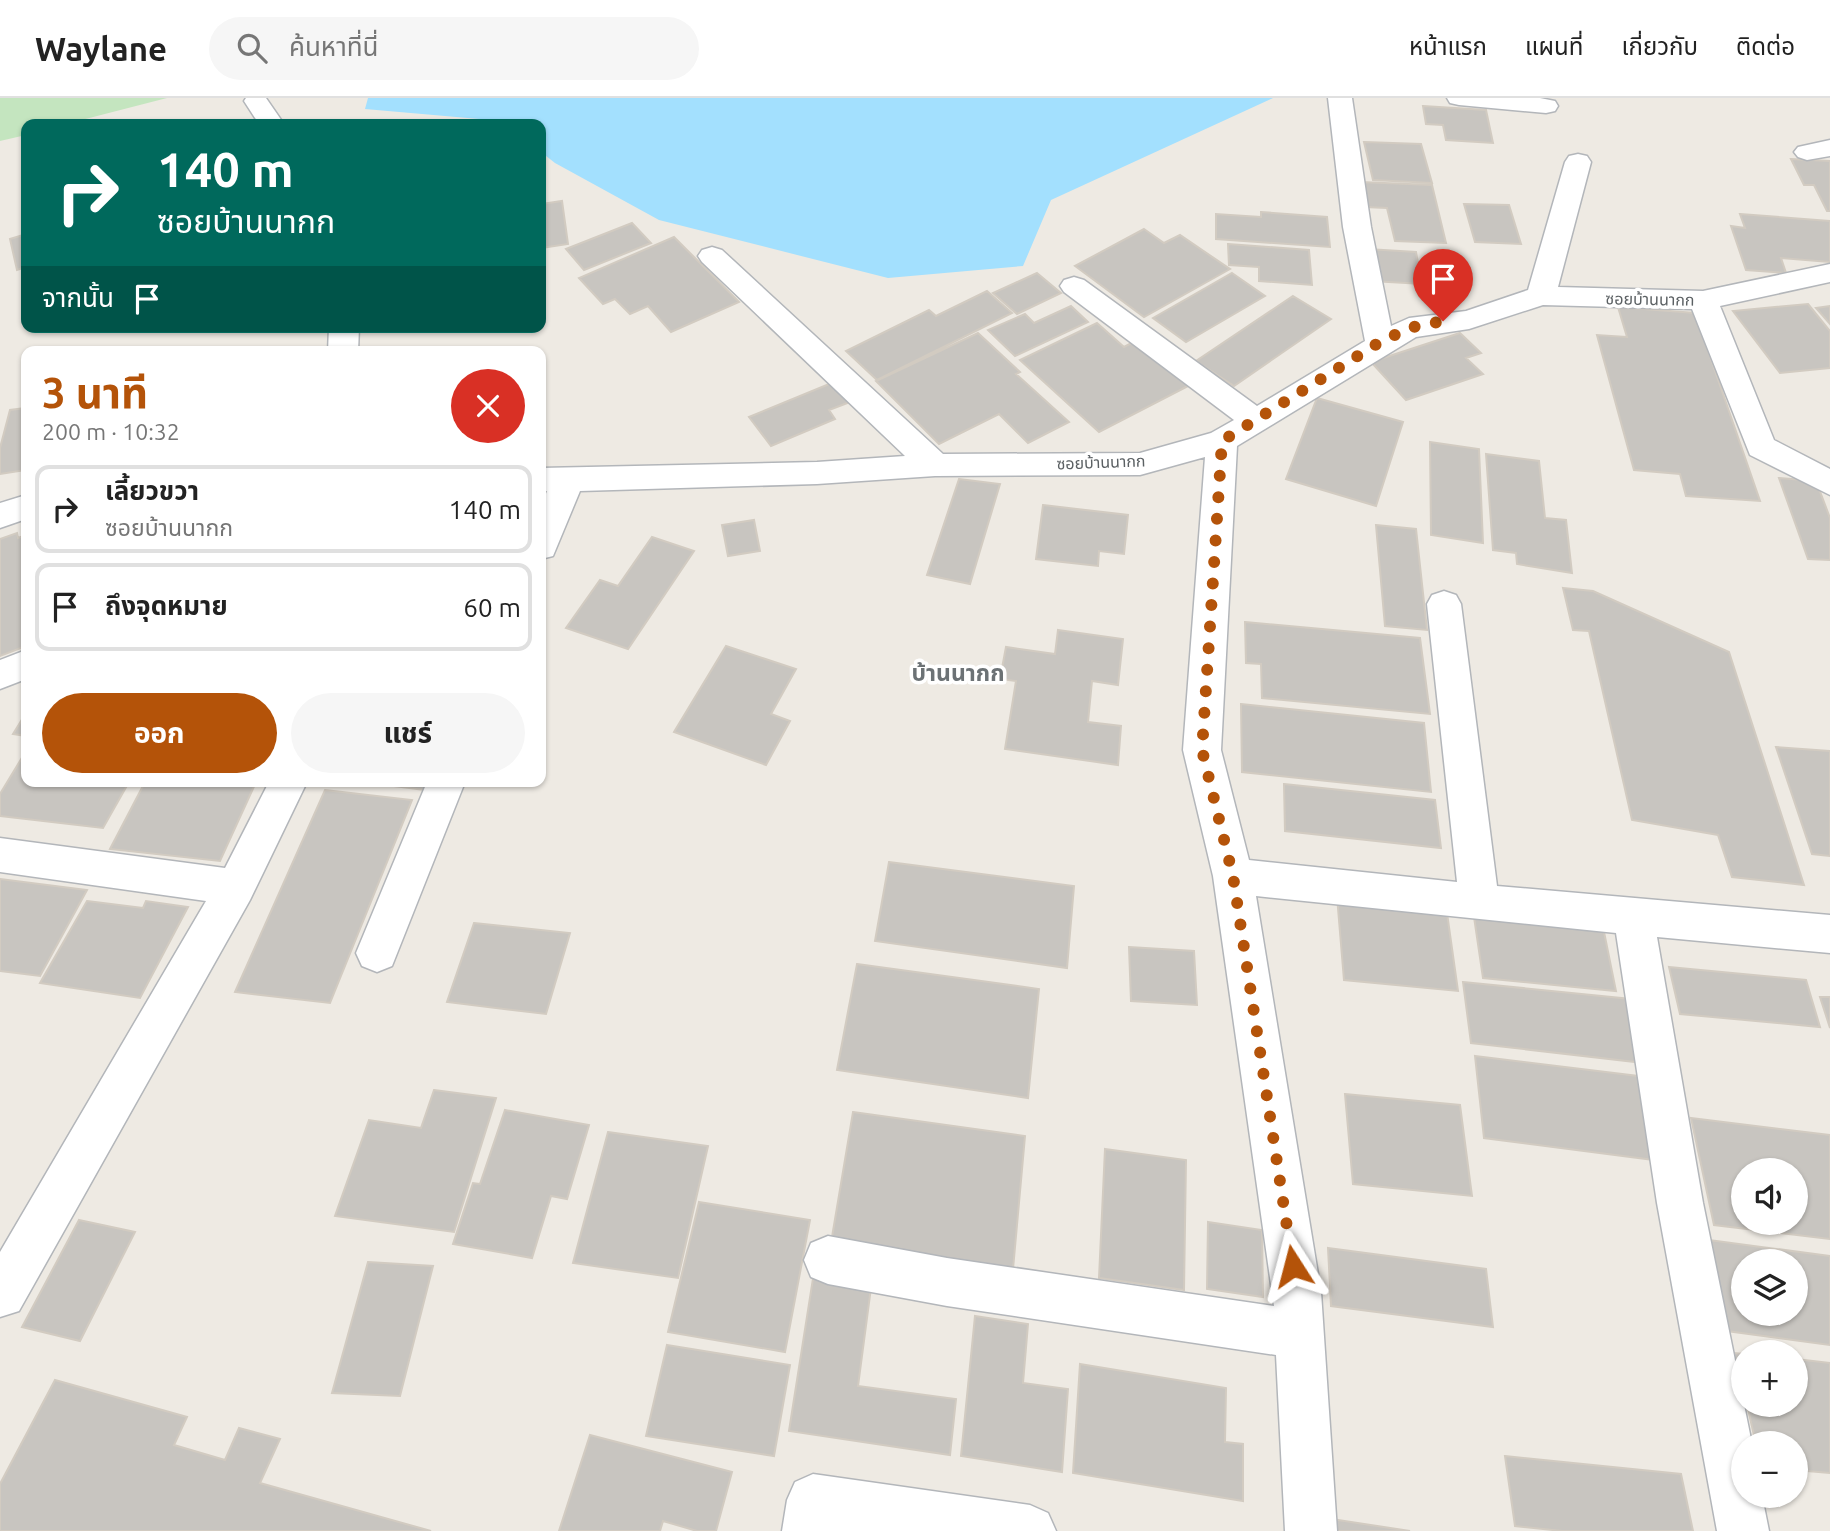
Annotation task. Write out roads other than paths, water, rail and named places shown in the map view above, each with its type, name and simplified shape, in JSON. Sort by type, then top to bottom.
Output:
[{"type":"street","points":[[1340,98],[1357,227],[1380,342]]},
{"type":"street","points":[[1459,98],[1546,106]]},
{"type":"street","points":[[256,101],[268,119]]},
{"type":"street","points":[[1541,296],[1578,162]]},
{"type":"street","points":[[712,256],[935,465]]},
{"type":"street","name":"ซอยบ้านนากก","points":[[554,480],[817,473],[935,465],[1140,464],[1222,441],[1380,342],[1409,328],[1469,320],[1541,296],[1703,300],[1830,273]]},
{"type":"street","points":[[1074,286],[1254,419]]},
{"type":"street","points":[[1703,300],[1761,447],[1830,483]]},
{"type":"street","points":[[1222,441],[1202,750],[1233,876],[1301,1334],[1311,1531]]},
{"type":"street","points":[[546,521],[554,480]]},
{"type":"street","points":[[0,516],[21,509]]},
{"type":"street","points":[[1444,604],[1479,903]]},
{"type":"street","points":[[0,675],[21,666]]},
{"type":"street","points":[[2,1294],[236,887],[286,787]]},
{"type":"street","points":[[377,953],[444,787]]},
{"type":"street","points":[[0,855],[236,887]]},
{"type":"street","points":[[1233,876],[1479,903],[1830,934]]},
{"type":"street","points":[[1633,915],[1680,1203],[1743,1531]]},
{"type":"street","points":[[828,1260],[947,1282],[1301,1334]]},
{"type":"street","points":[[808,1531],[813,1500],[1030,1531]]},
{"type":"water","points":[[368,98],[1273,98],[1051,200],[1023,266],[888,278],[659,220],[546,156],[546,119],[479,119],[365,109]]},
{"type":"district","name":"บ้านนากก","points":[[958,673]]}]
